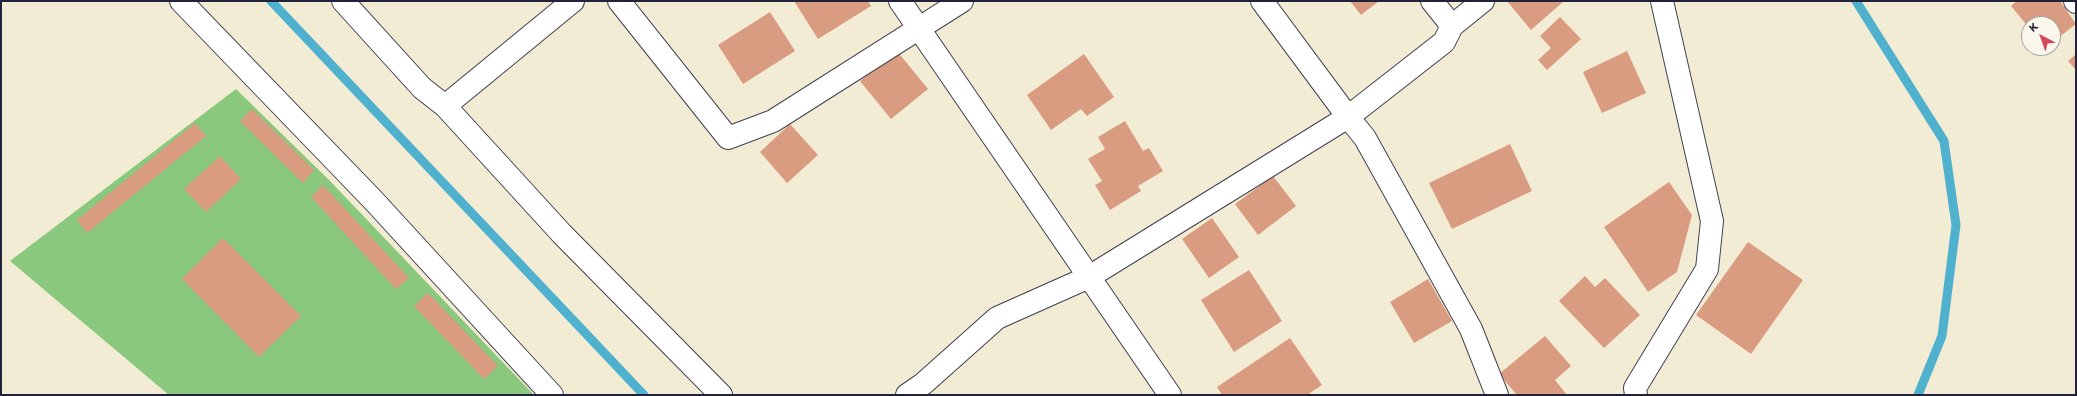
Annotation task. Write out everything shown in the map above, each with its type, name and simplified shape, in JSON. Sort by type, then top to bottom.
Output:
[{"type":"street","points":[[181,1],[374,201],[552,395]]},
{"type":"street","points":[[343,1],[422,88],[445,106],[562,234],[721,395]]},
{"type":"street","points":[[445,106],[573,1]]},
{"type":"street","points":[[619,1],[728,138],[773,121],[962,1]]},
{"type":"street","points":[[900,1],[918,30],[1170,395]]},
{"type":"street","points":[[1262,1],[1365,138],[1471,329],[1497,395]]},
{"type":"street","points":[[1432,1],[1452,26]]},
{"type":"street","points":[[907,395],[923,384],[997,318],[1089,277],[1348,117],[1444,42],[1452,26],[1483,1]]},
{"type":"street","points":[[1636,395],[1635,388],[1707,269],[1712,221],[1662,1]]},
{"type":"green space","points":[[236,89],[330,181],[534,395],[169,395],[10,261]]},
{"type":"building","points":[[794,1],[868,1],[871,6],[818,39]]},
{"type":"building","points":[[1350,1],[1379,1],[1361,15]]},
{"type":"building","points":[[1507,1],[1564,1],[1531,30]]},
{"type":"building","points":[[2017,1],[2060,1],[2076,24],[2061,36],[2061,16],[2021,16],[2021,18],[2011,6]]},
{"type":"building","points":[[770,12],[795,51],[743,84],[718,45]]},
{"type":"building","points":[[1560,17],[1581,39],[1547,70],[1538,60],[1551,48],[1540,36]]},
{"type":"building","points":[[897,51],[928,89],[891,119],[860,81]]},
{"type":"building","points":[[1627,51],[1646,93],[1602,113],[1583,72]]},
{"type":"building","points":[[1084,54],[1114,97],[1087,116],[1081,109],[1051,130],[1027,95]]},
{"type":"building","points":[[2076,54],[2076,70],[2068,61]]},
{"type":"building","points":[[252,109],[314,170],[303,183],[240,121]]},
{"type":"building","points":[[1125,121],[1143,151],[1149,148],[1163,171],[1138,186],[1141,191],[1110,210],[1095,185],[1102,181],[1088,159],[1105,149],[1098,137]]},
{"type":"building","points":[[195,123],[206,136],[87,233],[77,220]]},
{"type":"building","points":[[790,124],[818,155],[787,183],[760,152]]},
{"type":"building","points":[[1510,144],[1532,191],[1452,229],[1429,183]]},
{"type":"building","points":[[220,156],[241,179],[206,212],[184,189]]},
{"type":"building","points":[[1273,176],[1296,206],[1258,235],[1235,204]]},
{"type":"building","points":[[1669,182],[1692,215],[1677,272],[1648,292],[1604,227]]},
{"type":"building","points":[[323,185],[409,278],[396,289],[311,197]]},
{"type":"building","points":[[1212,218],[1239,257],[1209,278],[1182,239]]},
{"type":"building","points":[[223,238],[301,316],[259,357],[182,279]]},
{"type":"building","points":[[1748,242],[1803,280],[1751,354],[1696,315]]},
{"type":"building","points":[[1249,270],[1282,321],[1234,352],[1201,300]]},
{"type":"building","points":[[1585,276],[1595,287],[1605,278],[1640,315],[1604,348],[1559,301]]},
{"type":"building","points":[[1428,279],[1452,321],[1414,343],[1390,302]]},
{"type":"building","points":[[428,293],[498,366],[484,379],[414,306]]},
{"type":"building","points":[[1545,336],[1571,366],[1555,380],[1567,395],[1517,395],[1499,374]]},
{"type":"building","points":[[1290,338],[1322,385],[1307,395],[1222,395],[1217,387]]},
{"type":"waterway","points":[[271,1],[644,395]]},
{"type":"waterway","points":[[1856,1],[1944,141],[1956,225],[1942,336],[1918,395]]}]
